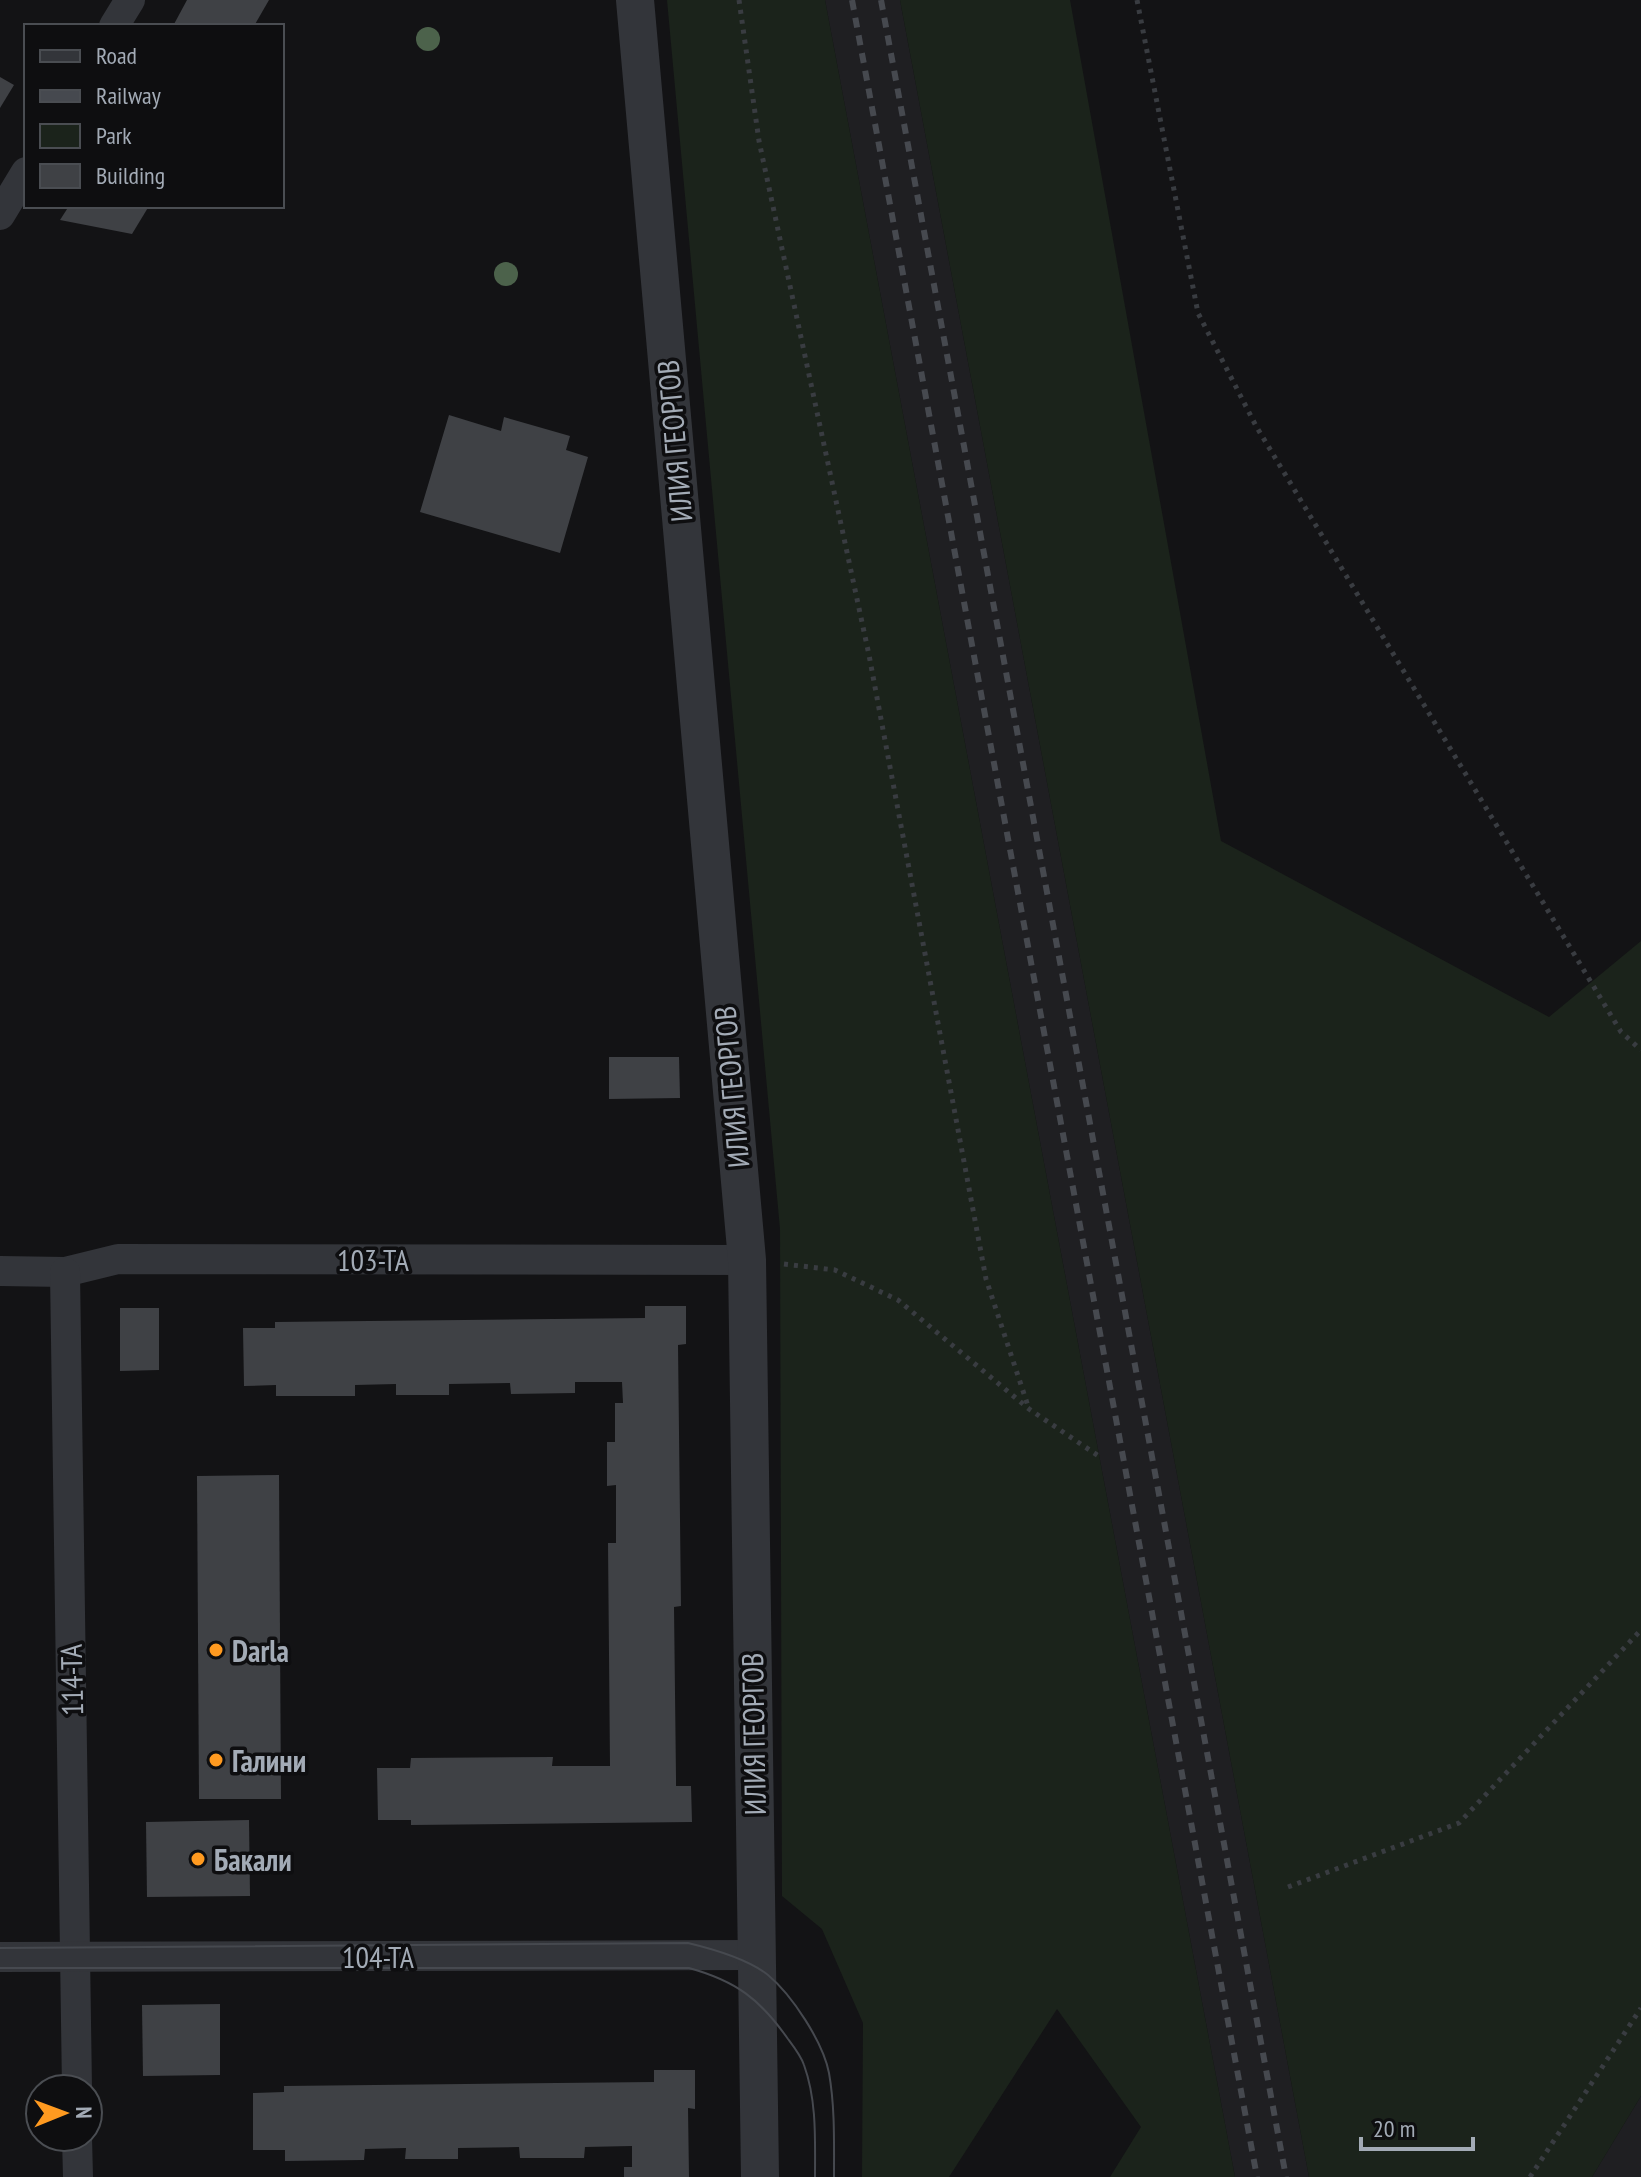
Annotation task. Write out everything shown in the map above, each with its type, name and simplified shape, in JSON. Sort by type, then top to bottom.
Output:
[{"type":"street","name":"ИЛИЯ ГЕОРГОВ","points":[[635,0],[747,1260],[760,2177]]},
{"type":"street","points":[[0,215],[24,175]]},
{"type":"street","name":"103-ТА","points":[[0,1271],[65,1272],[118,1259],[747,1260]]},
{"type":"street","name":"114-ТА","points":[[65,1272],[77,2073]]},
{"type":"street","name":"104-ТА","points":[[0,1957],[756,1955]]},
{"type":"street","points":[[77,2153],[78,2177]]},
{"type":"path","points":[[739,0],[759,141],[869,655],[986,1279],[1029,1409]]},
{"type":"path","points":[[1137,0],[1198,313],[1256,426],[1621,1032],[1641,1050]]},
{"type":"path","points":[[747,1260],[835,1270],[898,1300],[1029,1409],[1100,1457]]},
{"type":"path","points":[[1288,1887],[1459,1823],[1641,1630]]},
{"type":"path","points":[[1530,2177],[1641,2008]]},
{"type":"shaded area","points":[[825,0],[900,0],[1309,2177],[1235,2177]]},
{"type":"shaded area","points":[[1641,2096],[1641,2177],[1592,2177]]},
{"type":"green space","points":[[667,0],[825,0],[1235,2177],[1110,2177],[1141,2127],[1057,2009],[949,2177],[862,2177],[863,2023],[822,1929],[782,1896],[780,1229]]},
{"type":"green space","points":[[900,0],[1070,0],[1221,841],[1549,1017],[1641,941],[1641,2096],[1592,2177],[1309,2177]]},
{"type":"building","points":[[187,0],[269,0],[255,24],[174,24]]},
{"type":"building","points":[[0,77],[14,85],[0,108]]},
{"type":"building","points":[[68,208],[148,208],[132,234],[60,220]]},
{"type":"building","points":[[449,415],[501,431],[504,417],[570,436],[566,450],[588,457],[560,553],[420,512]]},
{"type":"building","points":[[609,1057],[679,1057],[680,1098],[609,1099]]},
{"type":"building","points":[[645,1306],[686,1306],[686,1344],[678,1345],[681,1606],[674,1607],[676,1786],[691,1786],[692,1822],[411,1825],[411,1820],[378,1820],[377,1768],[410,1768],[411,1758],[553,1757],[552,1766],[610,1766],[608,1543],[616,1543],[616,1485],[607,1486],[607,1442],[615,1442],[615,1403],[623,1403],[622,1382],[575,1382],[575,1393],[511,1394],[510,1383],[449,1384],[449,1395],[396,1395],[396,1384],[355,1385],[355,1396],[276,1396],[276,1385],[244,1386],[243,1328],[275,1328],[275,1322],[645,1318]]},
{"type":"building","points":[[120,1308],[159,1308],[159,1370],[120,1371]]},
{"type":"building","points":[[279,1475],[281,1799],[199,1799],[197,1476]]},
{"type":"building","name":"Бакали","points":[[249,1820],[250,1896],[147,1897],[146,1822]]},
{"type":"building","points":[[220,2004],[220,2075],[143,2076],[142,2005]]},
{"type":"building","points":[[654,2070],[695,2070],[695,2109],[688,2108],[689,2177],[624,2177],[624,2167],[632,2167],[632,2146],[585,2147],[584,2158],[520,2158],[519,2147],[458,2148],[458,2159],[405,2159],[406,2148],[365,2149],[364,2160],[285,2161],[285,2150],[253,2150],[253,2093],[284,2092],[284,2086],[654,2082]]},
{"type":"tram line","points":[[0,1948],[688,1943],[708,1948],[740,1959],[768,1975],[787,1994],[813,2034],[826,2061],[831,2086],[834,2177]]},
{"type":"tram line","points":[[0,1968],[689,1968],[746,1993],[778,2025],[799,2055],[808,2079],[813,2107],[815,2177]]},
{"type":"railway","points":[[852,0],[1257,2177]]},
{"type":"railway","points":[[881,0],[1286,2177]]},
{"type":"place","name":"Darla","points":[[216,1650]]},
{"type":"place","name":"Галини","points":[[216,1760]]},
{"type":"place","name":"Бакали","points":[[198,1859]]}]
